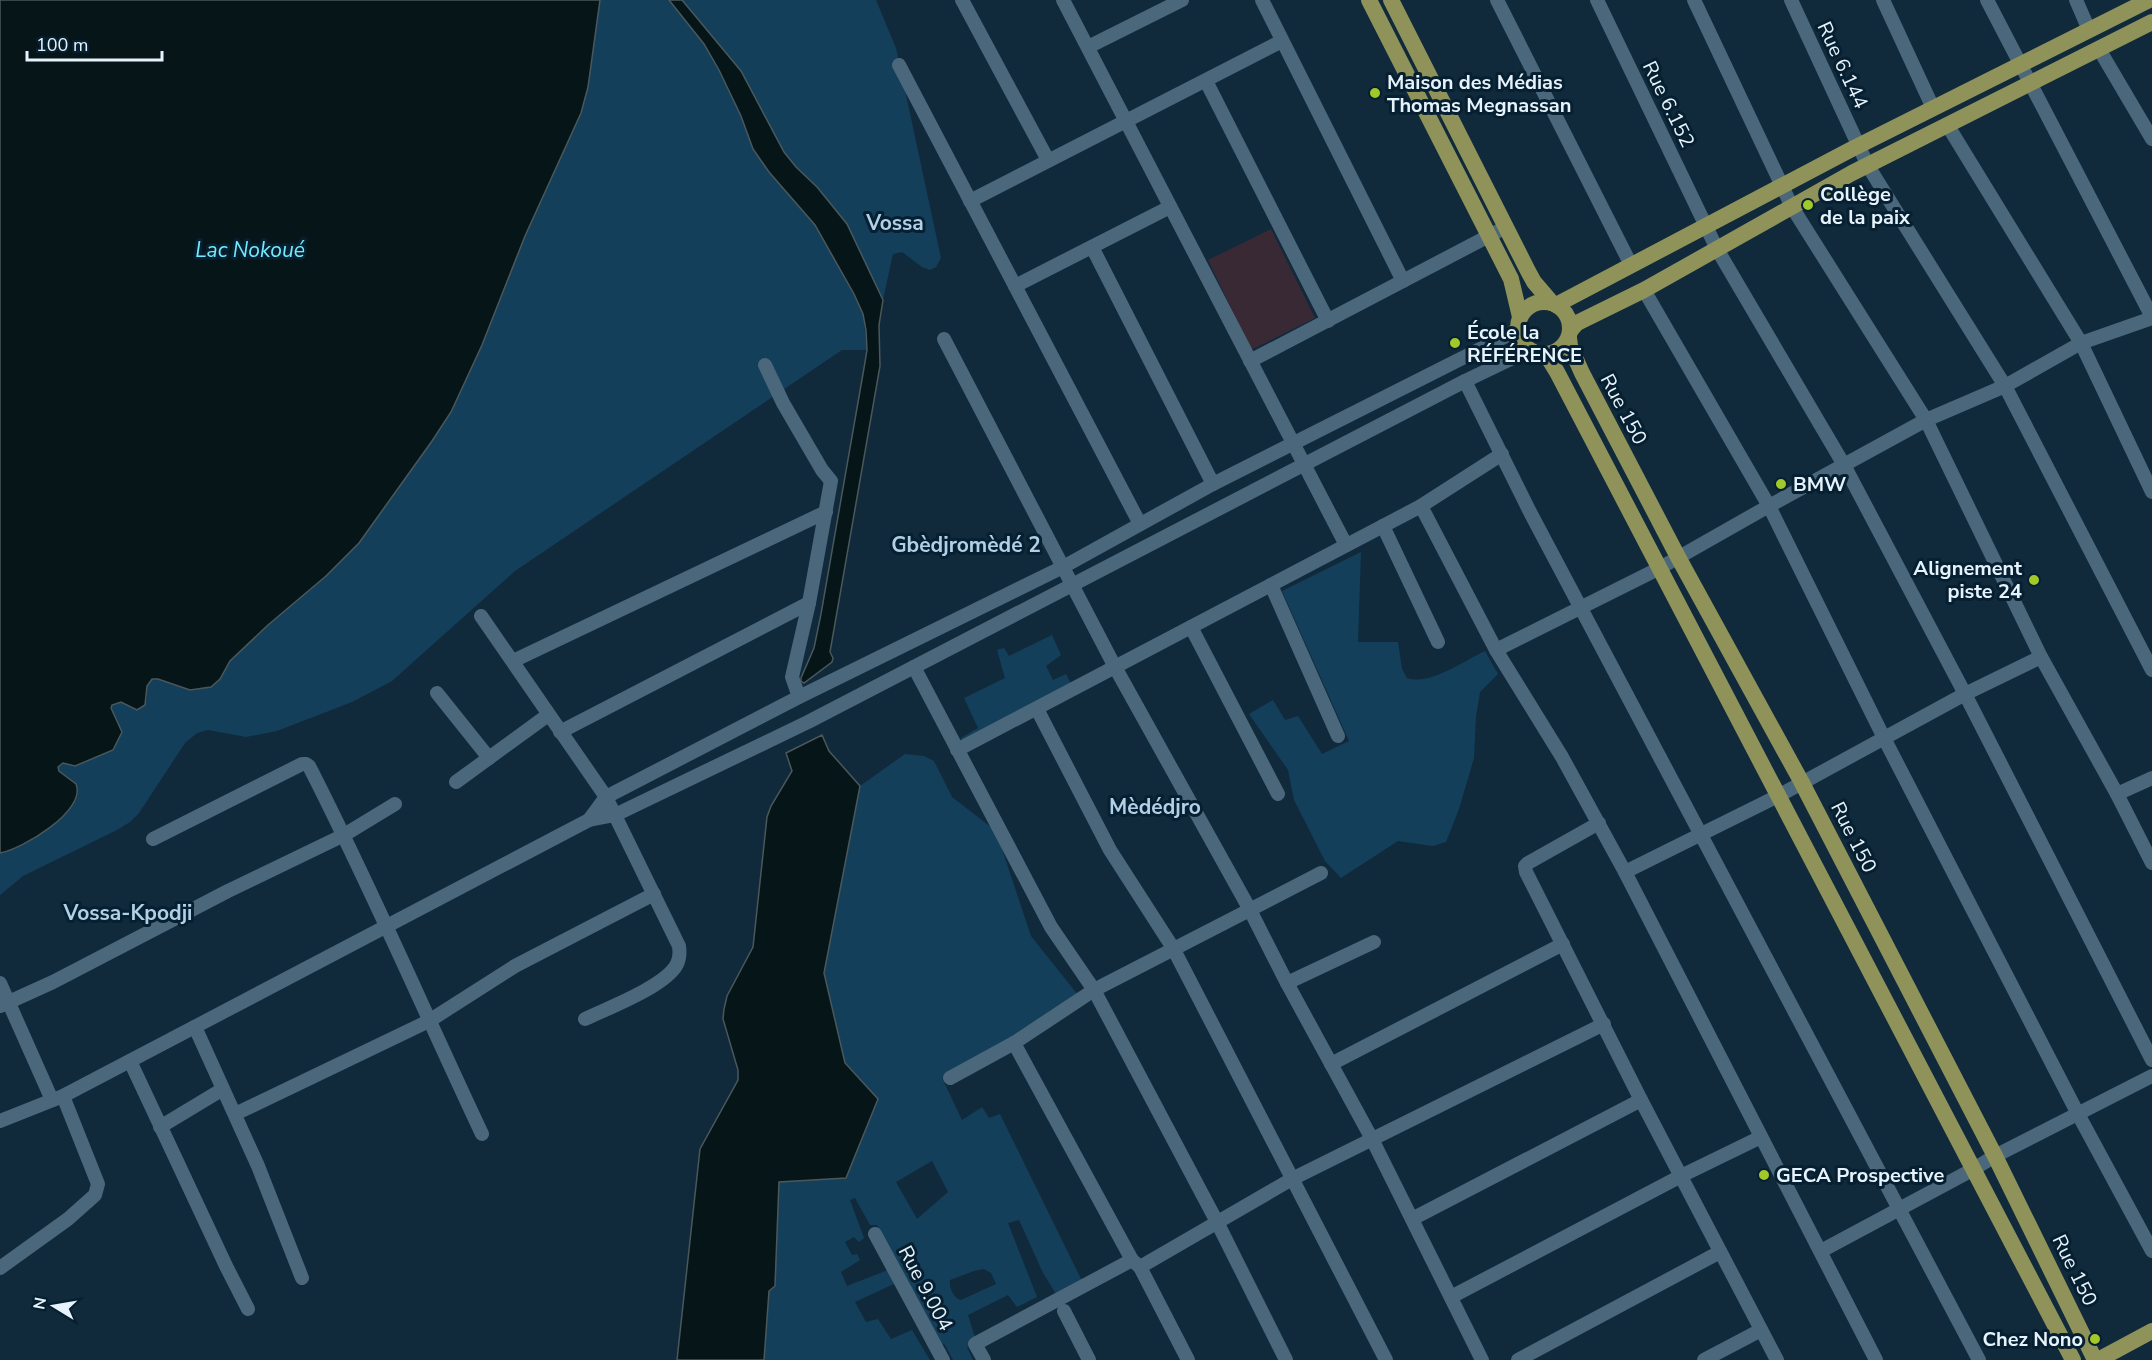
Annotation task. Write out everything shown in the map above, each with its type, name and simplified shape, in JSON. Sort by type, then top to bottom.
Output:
[{"type":"main road","points":[[1369,0],[1514,289],[1521,342],[1549,359],[1557,372],[2073,1360]]},
{"type":"main road","points":[[1391,0],[1534,282],[1567,316],[1569,334]]},
{"type":"main road","points":[[1519,323],[1526,310],[1533,304],[1542,302],[1554,304],[1933,108],[2149,0]]},
{"type":"main road","points":[[1536,353],[1554,352],[1565,344],[1577,323],[1644,290],[1868,166],[2152,22]]},
{"type":"main road","name":"Rue 150","points":[[1569,334],[1570,346],[1576,362],[1678,557],[1801,782],[1995,1156],[2097,1360]]},
{"type":"main road","points":[[2097,1360],[2152,1331]]},
{"type":"street","points":[[962,0],[1048,160]]},
{"type":"street","points":[[1063,0],[1346,545]]},
{"type":"street","points":[[1088,47],[1182,0]]},
{"type":"street","points":[[1262,0],[1403,281]]},
{"type":"street","points":[[1497,0],[1631,266]]},
{"type":"street","name":"Rue 6.152","points":[[1597,0],[1717,249],[1844,465],[1965,694],[2152,1060]]},
{"type":"street","points":[[1694,0],[1792,207],[1926,420],[2042,657],[2152,863]]},
{"type":"street","name":"Rue 6.144","points":[[1791,0],[1868,166],[2005,386],[2152,670]]},
{"type":"street","points":[[1883,0],[1933,108]]},
{"type":"street","points":[[1496,650],[1658,569],[1926,420],[2005,386],[2081,343],[2152,317],[1987,0]]},
{"type":"street","points":[[2076,0],[2090,30]]},
{"type":"street","points":[[970,201],[1282,40]]},
{"type":"street","points":[[2099,49],[2152,139]]},
{"type":"street","points":[[899,65],[1140,524]]},
{"type":"street","points":[[1206,81],[1328,321]]},
{"type":"street","points":[[1948,126],[2081,343],[2152,492]]},
{"type":"street","points":[[1015,286],[1170,207]]},
{"type":"street","points":[[1250,361],[1506,227]]},
{"type":"street","points":[[1092,247],[1213,484]]},
{"type":"street","points":[[1644,290],[1768,506],[1884,738],[2078,1114],[2152,1251]]},
{"type":"street","points":[[589,820],[606,797],[799,697],[1063,567],[1213,484],[1510,334],[1519,323]]},
{"type":"street","points":[[944,339],[1115,667],[1249,908],[1372,1139],[1482,1360]]},
{"type":"street","points":[[0,1121],[57,1098],[130,1061],[589,820],[615,815],[808,722],[1465,381],[1516,356],[1536,353]]},
{"type":"street","points":[[765,365],[783,403],[822,470],[831,481],[809,603],[792,677],[799,697]]},
{"type":"street","points":[[1465,381],[1579,607],[1979,1360]]},
{"type":"street","points":[[957,750],[1421,506],[1502,454]]},
{"type":"street","points":[[1421,506],[1496,650],[1562,757],[1599,823],[1876,1360]]},
{"type":"street","points":[[513,661],[826,512]]},
{"type":"street","points":[[1383,526],[1438,642]]},
{"type":"street","points":[[1271,585],[1338,736]]},
{"type":"street","points":[[560,732],[809,603]]},
{"type":"street","points":[[481,615],[606,797],[679,946],[680,956],[671,973],[654,986],[585,1019]]},
{"type":"street","points":[[1191,627],[1278,794]]},
{"type":"street","points":[[1625,872],[1778,795],[1965,694],[2042,657]]},
{"type":"street","points":[[914,667],[1050,927],[1094,990],[1217,1222],[1286,1360]]},
{"type":"street","points":[[437,693],[489,758]]},
{"type":"street","points":[[1037,709],[1110,850],[1173,948],[1386,1360]]},
{"type":"street","points":[[456,782],[549,715]]},
{"type":"street","points":[[153,839],[306,764],[344,834],[482,1134]]},
{"type":"street","points":[[2117,794],[2152,778]]},
{"type":"street","points":[[4,1004],[53,982],[344,834],[395,804]]},
{"type":"street","points":[[1599,823],[1525,866],[1526,872],[1641,1100],[1778,1360]]},
{"type":"street","points":[[950,1078],[1014,1043],[1094,990],[1320,873]]},
{"type":"street","points":[[235,1114],[429,1021],[515,966],[654,894]]},
{"type":"street","points":[[1287,983],[1374,942]]},
{"type":"street","points":[[1331,1064],[1563,944]]},
{"type":"street","points":[[0,983],[4,1004],[57,1098],[98,1184],[95,1195],[68,1219],[0,1268]]},
{"type":"street","points":[[1136,1263],[1217,1222],[1292,1179],[1604,1024]]},
{"type":"street","points":[[195,1027],[258,1166],[302,1278]]},
{"type":"street","points":[[1014,1043],[1188,1360]]},
{"type":"street","points":[[130,1061],[248,1309]]},
{"type":"street","points":[[1821,1251],[1995,1156],[2152,1076]]},
{"type":"street","points":[[160,1127],[223,1089]]},
{"type":"street","points":[[1413,1219],[1641,1100]]},
{"type":"street","points":[[1451,1297],[1681,1176],[1761,1137]]},
{"type":"street","name":"Rue 9.004","points":[[875,1234],[943,1360]]},
{"type":"street","points":[[1518,1360],[1720,1252]]},
{"type":"street","name":"Rue 9.004","points":[[984,1360],[975,1344],[1136,1263]]},
{"type":"street","points":[[1064,1311],[1089,1360]]},
{"type":"street","points":[[1704,1360],[1761,1330]]},
{"type":"shaded area","points":[[600,0],[669,0],[704,44],[720,70],[753,149],[769,172],[815,225],[844,275],[863,314],[867,350],[842,350],[515,571],[392,681],[352,702],[277,731],[246,737],[208,730],[197,733],[185,743],[139,813],[130,822],[23,876],[0,895],[0,853],[22,845],[50,827],[72,806],[78,796],[77,786],[59,771],[59,765],[63,763],[75,766],[113,750],[119,723],[111,708],[112,705],[147,700],[147,686],[152,679],[190,690],[220,679],[230,661],[326,576],[359,543],[432,441],[451,412],[482,345],[525,236],[581,113],[588,87]]},
{"type":"shaded area","points":[[682,0],[876,0],[896,48],[941,258],[936,267],[930,270],[922,267],[902,252],[893,254],[883,300],[847,224],[784,152],[741,71]]},
{"type":"shaded area","points":[[1271,229],[1315,318],[1251,350],[1208,260]]},
{"type":"shaded area","points":[[1361,552],[1358,642],[1398,642],[1402,669],[1407,678],[1416,680],[1436,676],[1485,651],[1498,674],[1480,692],[1474,758],[1459,809],[1446,842],[1433,846],[1398,841],[1341,878],[1325,861],[1294,800],[1288,770],[1249,714],[1273,700],[1285,720],[1298,716],[1322,754],[1349,741],[1282,591]]},
{"type":"shaded area","points":[[1052,635],[1061,655],[1046,666],[1053,680],[1066,674],[1072,686],[963,743],[961,738],[978,728],[964,698],[1005,678],[997,650],[1004,648],[1009,656]]},
{"type":"shaded area","points":[[905,754],[924,756],[934,761],[952,797],[996,831],[1031,936],[1078,995],[1019,1031],[1011,1040],[942,1078],[962,1120],[982,1107],[989,1118],[1000,1114],[1085,1287],[1061,1302],[1043,1273],[1019,1220],[1008,1223],[1037,1297],[1017,1307],[1008,1295],[968,1315],[976,1341],[967,1347],[973,1360],[953,1360],[945,1345],[937,1340],[877,1225],[870,1225],[855,1198],[850,1200],[864,1238],[859,1242],[854,1237],[845,1242],[852,1255],[857,1254],[860,1260],[841,1272],[847,1286],[888,1270],[894,1284],[855,1302],[866,1322],[878,1319],[891,1339],[912,1330],[930,1360],[764,1360],[769,1291],[775,1286],[779,1181],[846,1178],[878,1099],[845,1063],[824,973],[860,786]],"holes":[[[932,1161],[948,1192],[917,1219],[896,1182]],[[984,1269],[991,1273],[996,1284],[961,1300],[954,1295],[950,1280]]]},
{"type":"water","name":"Lac Nokoué","points":[[0,0],[600,0],[588,87],[581,113],[525,236],[482,345],[451,412],[432,441],[359,543],[326,576],[230,661],[220,679],[211,687],[190,690],[152,679],[147,686],[145,705],[137,710],[121,702],[112,705],[111,708],[122,732],[113,750],[75,766],[63,763],[58,767],[59,771],[76,784],[77,795],[72,806],[63,817],[37,837],[0,853]]},
{"type":"water","points":[[669,0],[682,0],[741,71],[784,152],[847,224],[883,300],[879,325],[880,366],[830,652],[833,658],[832,662],[804,683],[801,678],[814,648],[821,614],[867,350],[863,314],[815,225],[769,172],[753,149],[741,116],[719,70],[704,44]]},
{"type":"water","points":[[822,735],[829,751],[860,786],[824,973],[845,1063],[878,1099],[846,1178],[779,1182],[775,1286],[769,1291],[764,1360],[677,1360],[700,1149],[738,1080],[738,1070],[723,1019],[724,1009],[727,996],[753,947],[767,817],[792,771],[786,753]]},
{"type":"place","name":"Maison des Médias Thomas Megnassan","points":[[1375,93]]},
{"type":"place","name":"Collège de la paix","points":[[1808,205]]},
{"type":"place","name":"École la RÉFÉRENCE","points":[[1455,343]]},
{"type":"place","name":"BMW","points":[[1781,484]]},
{"type":"place","name":"Alignement piste 24","points":[[2034,580]]},
{"type":"place","name":"GECA Prospective","points":[[1764,1175]]},
{"type":"place","name":"Chez Nono","points":[[2095,1339]]},
{"type":"district","name":"Vossa","points":[[895,223]]},
{"type":"district","name":"Gbèdjromèdé 2","points":[[966,545]]},
{"type":"district","name":"Mèdédjro","points":[[1155,807]]},
{"type":"district","name":"Vossa-Kpodji","points":[[128,913]]}]
